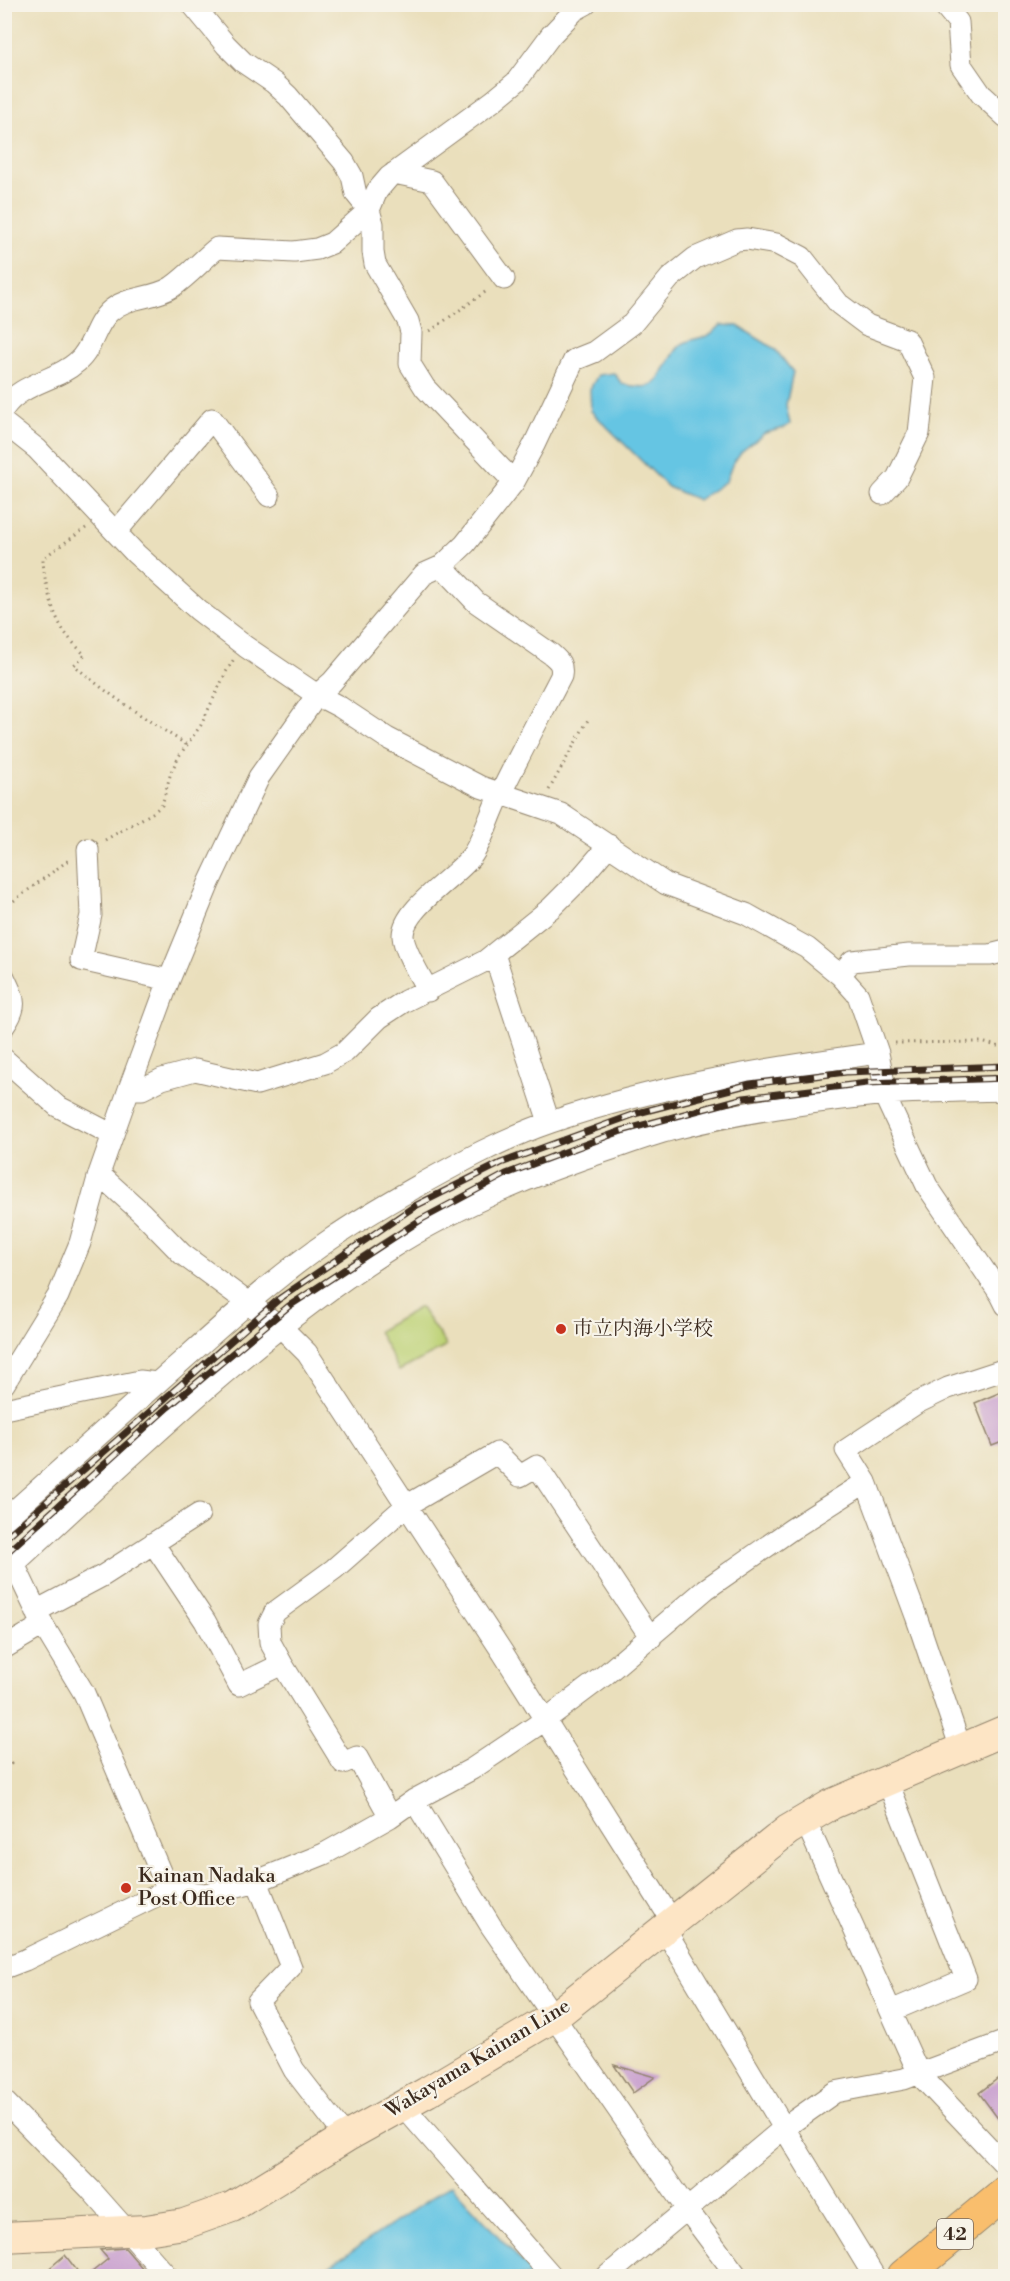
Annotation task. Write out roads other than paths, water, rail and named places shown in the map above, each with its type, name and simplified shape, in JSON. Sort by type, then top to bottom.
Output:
[{"type":"highway","name":"42","points":[[904,2277],[1005,2192]]},
{"type":"highway","name":"42","points":[[939,2277],[1005,2220]]},
{"type":"main road","name":"Wakayama Kainan Line","points":[[4,2236],[128,2231],[184,2224],[232,2207],[346,2137],[555,2016],[788,1830],[832,1804],[1005,1730]]},
{"type":"street","points":[[192,4],[243,62],[274,83],[288,96],[344,162],[352,176],[356,194],[369,210],[373,224],[375,264],[408,321],[412,343],[410,364],[419,381],[514,482]]},
{"type":"street","points":[[4,408],[27,388],[78,362],[101,321],[110,311],[126,300],[154,295],[171,287],[217,248],[294,252],[317,249],[332,243],[369,210],[377,191],[394,173],[493,101],[516,81],[551,35],[575,10],[586,4]]},
{"type":"street","points":[[943,4],[958,22],[961,65],[981,94],[1005,117]]},
{"type":"street","points":[[394,173],[432,181],[504,279]]},
{"type":"street","points":[[4,1384],[58,1296],[80,1243],[99,1174],[169,980],[209,883],[259,777],[317,695],[332,682],[424,574],[442,566],[465,544],[514,482],[574,360],[594,352],[632,324],[670,278],[695,258],[737,240],[747,239],[777,244],[802,257],[839,304],[867,325],[907,340],[925,378],[919,433],[897,478],[882,494]]},
{"type":"street","points":[[116,532],[212,418],[269,496]]},
{"type":"street","points":[[4,423],[37,449],[101,517],[198,610],[243,645],[317,695],[340,707],[387,738],[481,787],[561,814],[666,884],[746,914],[807,948],[840,975],[858,995],[876,1048],[888,1102],[927,1186],[1001,1295],[1005,1305]]},
{"type":"street","points":[[428,991],[407,948],[403,936],[405,927],[420,905],[470,859],[561,676],[562,667],[560,661],[551,654],[476,602],[442,566]]},
{"type":"street","points":[[129,1089],[142,1089],[162,1079],[195,1070],[258,1084],[325,1063],[345,1052],[379,1018],[405,1000],[428,991],[485,961],[552,908],[609,845]]},
{"type":"street","points":[[88,849],[91,915],[81,960],[169,980]]},
{"type":"street","points":[[840,975],[852,961],[909,955],[990,955],[1005,951]]},
{"type":"street","points":[[494,954],[549,1122]]},
{"type":"street","points":[[4,977],[15,1006],[13,1014],[4,1026]]},
{"type":"street","points":[[4,1520],[248,1304],[332,1238],[397,1198],[488,1149],[549,1122],[680,1086],[876,1048]]},
{"type":"street","points":[[8,1068],[57,1106],[113,1135]]},
{"type":"street","points":[[168,1890],[84,1693],[8,1561],[193,1400],[281,1327],[347,1277],[388,1250],[465,1207],[563,1164],[677,1128],[776,1108],[887,1094],[1005,1090]]},
{"type":"street","points":[[99,1174],[182,1254],[281,1327],[307,1353],[545,1720],[874,2277]]},
{"type":"street","points":[[961,1749],[916,1616],[866,1482],[846,1450],[917,1403],[948,1388],[1005,1369]]},
{"type":"street","points":[[4,1410],[140,1381],[157,1383]]},
{"type":"street","points":[[390,1817],[357,1757],[343,1763],[270,1642],[269,1624],[275,1612],[334,1569],[406,1506],[497,1453],[520,1476],[537,1466],[651,1638]]},
{"type":"street","points":[[4,1968],[45,1951],[168,1890],[206,1894],[257,1881],[324,1854],[390,1817],[414,1800],[472,1769],[545,1720],[651,1638],[706,1589],[792,1528],[866,1482]]},
{"type":"street","points":[[4,1648],[39,1618],[199,1514]]},
{"type":"street","points":[[153,1543],[205,1622],[239,1685],[282,1664]]},
{"type":"street","points":[[887,1780],[966,1979],[891,2011]]},
{"type":"street","points":[[414,1800],[491,1926],[736,2277]]},
{"type":"street","points":[[805,1820],[919,2074],[1005,2166]]},
{"type":"street","points":[[257,1881],[291,1967],[258,2001],[294,2070],[346,2137]]},
{"type":"street","points":[[607,2277],[686,2208],[784,2128],[835,2092],[919,2074],[1005,2041]]},
{"type":"street","points":[[4,2101],[90,2189],[167,2277]]},
{"type":"street","points":[[403,2106],[552,2277]]},
{"type":"water","points":[[721,325],[738,326],[775,349],[793,372],[786,405],[790,424],[765,433],[741,452],[732,465],[726,481],[698,500],[668,487],[591,411],[590,389],[598,375],[614,373],[622,384],[642,387],[653,384],[680,346],[690,340],[706,336]]},
{"type":"water","points":[[451,2185],[535,2276],[314,2276]]},
{"type":"railway","points":[[4,1539],[279,1299],[415,1206],[501,1163],[638,1113],[750,1084],[846,1072],[1006,1066]]},
{"type":"railway","points":[[4,1555],[168,1407],[289,1306],[422,1219],[506,1174],[621,1131],[744,1098],[867,1083],[1006,1078]]},
{"type":"place","name":"市立内海小学校","points":[[561,1329]]},
{"type":"place","name":"Kainan Nadaka Post Office","points":[[126,1888]]}]
